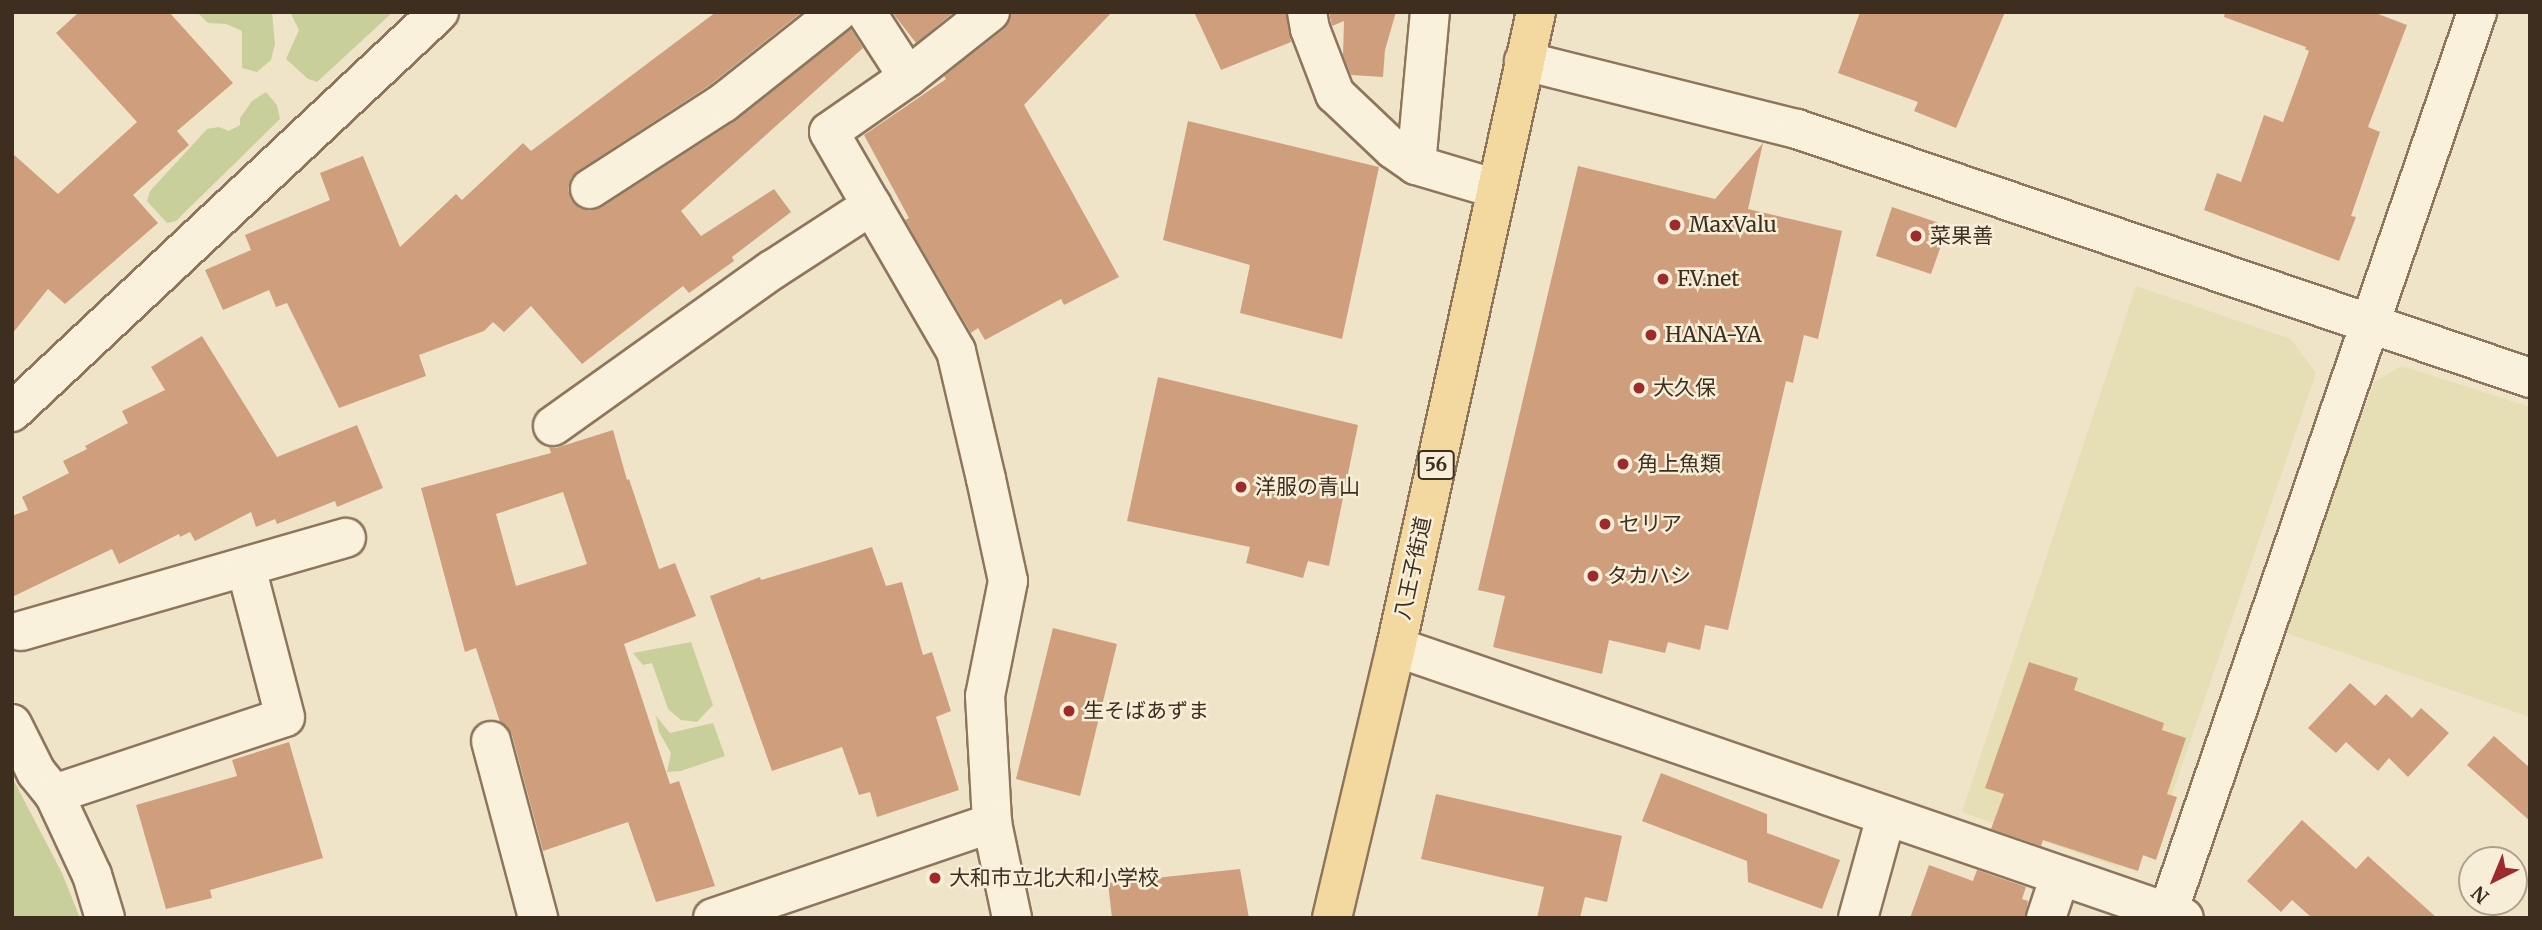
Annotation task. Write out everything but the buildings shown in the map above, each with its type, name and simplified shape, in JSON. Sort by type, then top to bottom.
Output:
[{"type":"main road","name":"八王子街道","points":[[1332,918],[1396,647],[1536,12]]},
{"type":"street","points":[[12,412],[439,12]]},
{"type":"street","points":[[590,190],[723,103],[838,12]]},
{"type":"street","points":[[866,12],[908,77]]},
{"type":"street","points":[[990,12],[908,77],[829,132],[956,351],[1007,581],[985,696],[992,823],[1012,918]]},
{"type":"street","points":[[1307,12],[1310,29],[1335,94],[1393,149],[1416,164],[1497,189]]},
{"type":"street","points":[[1416,164],[1430,12]]},
{"type":"street","points":[[1396,647],[2176,915],[2371,322],[2477,12]]},
{"type":"street","points":[[1524,61],[1797,130],[2530,378]]},
{"type":"street","points":[[554,426],[772,270],[872,205]]},
{"type":"street","points":[[21,631],[346,538]]},
{"type":"street","points":[[54,794],[285,718],[246,567]]},
{"type":"street","points":[[12,724],[36,772],[54,794],[92,876],[105,918]]},
{"type":"street","points":[[491,741],[538,918]]},
{"type":"street","points":[[1858,918],[1886,816]]},
{"type":"street","points":[[713,918],[992,823]]},
{"type":"street","points":[[2046,918],[2060,876]]},
{"type":"shaded area","points":[[2136,286],[2291,339],[2316,373],[2152,853],[2117,867],[1962,812]]},
{"type":"shaded area","points":[[2402,366],[2530,407],[2530,717],[2283,632],[2374,382]]},
{"type":"green space","points":[[197,12],[272,12],[275,44],[271,60],[257,72],[242,68],[242,31],[226,24],[208,23]]},
{"type":"green space","points":[[290,12],[393,12],[317,82],[308,79],[286,59],[299,30]]},
{"type":"green space","points":[[266,92],[277,105],[280,119],[176,221],[167,223],[147,201],[150,191],[207,129],[219,127],[229,131],[240,125],[240,118],[252,101]]},
{"type":"green space","points":[[691,642],[713,705],[697,722],[681,720],[668,709],[652,663],[643,665],[633,653]]},
{"type":"green space","points":[[656,716],[670,733],[713,723],[725,756],[681,771],[667,772],[671,753],[659,732]]},
{"type":"green space","points":[[12,777],[62,873],[80,918],[12,918]]},
{"type":"place","name":"MaxValu","points":[[1675,225]]},
{"type":"place","name":"菜果善","points":[[1916,236]]},
{"type":"place","name":"F.V.net","points":[[1663,279]]},
{"type":"place","name":"HANA-YA","points":[[1651,335]]},
{"type":"place","name":"大久保","points":[[1639,388]]},
{"type":"place","name":"角上魚類","points":[[1623,464]]},
{"type":"place","name":"洋服の青山","points":[[1241,487]]},
{"type":"place","name":"セリア","points":[[1605,524]]},
{"type":"place","name":"タカハシ","points":[[1593,576]]},
{"type":"place","name":"生そばあずま","points":[[1069,711]]},
{"type":"place","name":"大和市立北大和小学校","points":[[935,878]]}]
